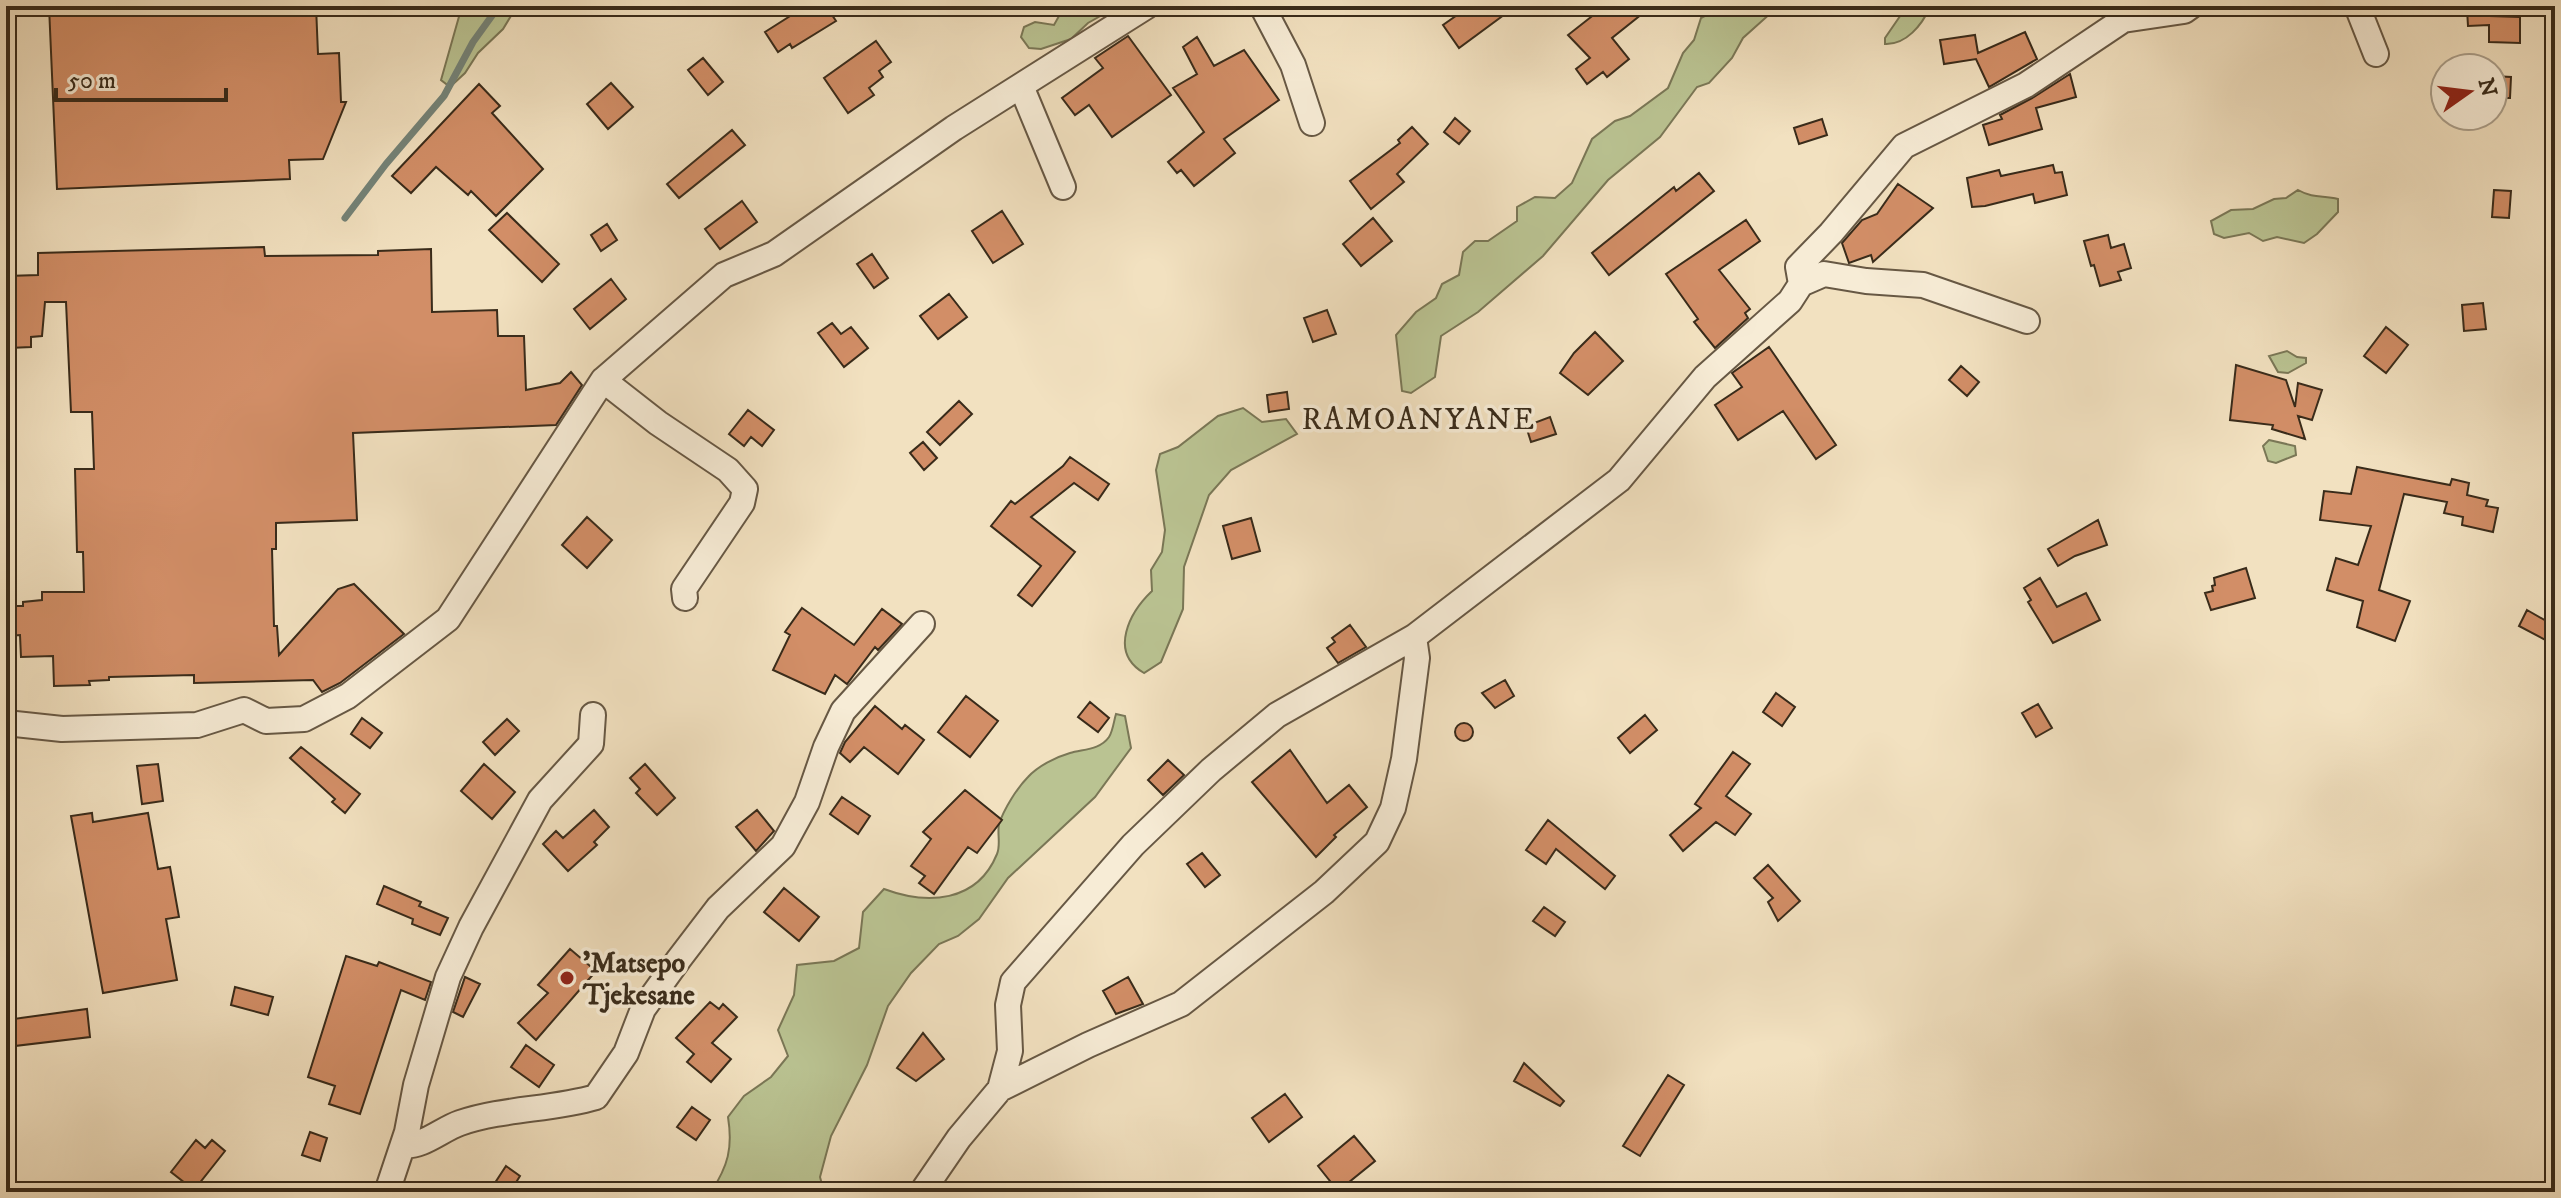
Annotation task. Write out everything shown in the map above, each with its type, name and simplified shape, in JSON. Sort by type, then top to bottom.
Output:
[{"type":"street","points":[[6,723],[62,729],[197,725],[244,710],[266,721],[304,719],[348,696],[448,619],[603,380],[724,275],[774,254],[954,128],[1147,6]]},
{"type":"street","points":[[1262,6],[1293,65],[1312,123]]},
{"type":"street","points":[[1801,284],[1798,267],[1831,233],[1904,146],[2026,85],[2123,20],[2184,11],[2191,6]]},
{"type":"street","points":[[2357,6],[2376,54]]},
{"type":"street","points":[[1021,86],[1063,187]]},
{"type":"street","points":[[1000,1089],[1010,1051],[1008,1005],[1013,982],[1133,845],[1211,770],[1277,715],[1414,637],[1619,480],[1705,377],[1790,301],[1801,284],[1824,274],[1923,285],[2027,321]]},
{"type":"street","points":[[603,380],[658,423],[728,470],[745,489],[742,503],[684,589],[685,598]]},
{"type":"street","points":[[403,1145],[411,1147],[444,1128],[471,1119],[596,1097],[626,1053],[643,1009],[679,959],[718,908],[783,846],[807,802],[826,747],[843,711],[922,624]]},
{"type":"street","points":[[922,1192],[959,1138],[1000,1089],[1088,1045],[1181,1004],[1324,892],[1377,842],[1393,808],[1404,759],[1417,658],[1414,637]]},
{"type":"street","points":[[387,1192],[403,1145],[419,1072],[448,977],[471,927],[540,800],[591,744],[593,715]]},
{"type":"green space","points":[[462,6],[517,6],[503,29],[450,87],[441,80]]},
{"type":"green space","points":[[1083,6],[1089,10],[1094,6],[1118,6],[1088,23],[1071,39],[1041,49],[1029,48],[1021,37],[1024,27],[1035,22],[1054,25],[1064,7]]},
{"type":"green space","points":[[1723,6],[1774,6],[1772,12],[1743,38],[1732,58],[1709,83],[1697,87],[1660,137],[1608,180],[1543,256],[1478,312],[1441,336],[1435,377],[1411,393],[1402,391],[1396,335],[1416,312],[1436,298],[1442,284],[1459,275],[1463,252],[1475,241],[1488,241],[1517,221],[1517,207],[1535,197],[1555,198],[1572,183],[1592,139],[1668,88],[1683,53],[1694,40],[1701,18]]},
{"type":"green space","points":[[1907,6],[1930,7],[1912,33],[1900,41],[1885,44],[1885,38]]},
{"type":"green space","points":[[2298,190],[2338,199],[2338,212],[2304,243],[2277,237],[2263,241],[2249,233],[2224,238],[2214,234],[2211,221],[2231,210],[2253,209],[2274,199],[2286,198]]},
{"type":"green space","points":[[2287,351],[2306,358],[2306,363],[2288,373],[2278,372],[2269,356]]},
{"type":"green space","points":[[1243,408],[1262,422],[1286,419],[1297,434],[1231,470],[1209,495],[1184,567],[1183,609],[1161,662],[1144,673],[1133,664],[1125,643],[1130,621],[1152,591],[1151,570],[1162,552],[1165,530],[1156,470],[1160,454],[1178,447],[1218,416]]},
{"type":"green space","points":[[2269,440],[2295,446],[2296,455],[2276,463],[2268,461],[2263,446]]},
{"type":"green space","points":[[1116,714],[1125,716],[1131,748],[1095,797],[1008,878],[979,919],[958,936],[939,944],[911,973],[888,1006],[867,1065],[831,1136],[820,1177],[824,1192],[711,1192],[728,1156],[728,1117],[744,1096],[771,1077],[788,1056],[778,1030],[794,995],[797,965],[834,961],[859,948],[863,912],[884,889],[933,898],[964,891],[977,882],[997,854],[999,824],[1007,805],[1024,782],[1053,759],[1096,747],[1105,741],[1112,732]]},
{"type":"building","points":[[49,6],[316,6],[318,54],[339,53],[341,102],[346,102],[323,159],[289,160],[290,179],[57,189]]},
{"type":"building","points":[[806,6],[826,6],[836,21],[792,48],[790,44],[778,52],[765,32]]},
{"type":"building","points":[[1470,6],[1516,6],[1459,48],[1443,25]]},
{"type":"building","points":[[1605,6],[1652,6],[1612,38],[1629,59],[1607,77],[1603,72],[1587,84],[1576,69],[1590,58],[1568,35]]},
{"type":"building","points":[[2489,8],[2490,16],[2520,17],[2520,43],[2489,42],[2489,25],[2468,26],[2467,9]]},
{"type":"building","points":[[2025,32],[2037,59],[1989,87],[1976,59],[1944,64],[1940,40],[1975,35],[1978,53]]},
{"type":"building","points":[[1128,36],[1171,95],[1112,137],[1089,105],[1075,115],[1062,98],[1103,68],[1095,58]]},
{"type":"building","points":[[1197,37],[1214,66],[1244,50],[1279,100],[1224,139],[1235,153],[1194,186],[1181,170],[1177,173],[1168,162],[1204,132],[1173,88],[1197,74],[1183,47]]},
{"type":"building","points":[[876,41],[891,62],[879,71],[883,77],[869,88],[874,95],[848,113],[824,78]]},
{"type":"building","points":[[703,58],[723,82],[708,95],[688,70]]},
{"type":"building","points":[[2070,74],[2076,97],[2036,108],[2042,129],[1989,145],[1983,125],[2002,119],[2000,115]]},
{"type":"building","points":[[611,83],[633,107],[608,129],[587,104]]},
{"type":"building","points":[[479,84],[500,106],[492,113],[543,169],[496,216],[471,191],[468,195],[436,167],[411,193],[392,176]]},
{"type":"building","points":[[1455,118],[1470,131],[1459,144],[1444,132]]},
{"type":"building","points":[[1822,119],[1827,135],[1799,144],[1794,128]]},
{"type":"building","points":[[1412,127],[1428,144],[1397,174],[1404,182],[1371,209],[1350,181],[1400,143],[1398,140]]},
{"type":"building","points":[[732,130],[745,145],[679,198],[667,184]]},
{"type":"building","points":[[2053,165],[2055,173],[2062,172],[2067,195],[2035,203],[2033,194],[1972,207],[1967,178],[1999,170],[2001,176]]},
{"type":"building","points":[[1699,173],[1714,191],[1609,275],[1592,253],[1674,187],[1676,191]]},
{"type":"building","points":[[1898,184],[1933,208],[1873,262],[1871,255],[1849,263],[1842,243],[1862,220],[1877,214]]},
{"type":"building","points":[[2494,190],[2511,191],[2509,218],[2492,217]]},
{"type":"building","points":[[742,201],[757,222],[720,249],[705,229]]},
{"type":"building","points":[[1002,211],[1023,244],[993,263],[972,231]]},
{"type":"building","points":[[507,213],[559,264],[542,282],[489,230]]},
{"type":"building","points":[[1373,218],[1392,241],[1361,266],[1343,244]]},
{"type":"building","points":[[1746,220],[1760,241],[1719,270],[1750,309],[1745,313],[1748,318],[1715,348],[1694,322],[1698,319],[1666,274]]},
{"type":"building","points":[[607,224],[617,240],[601,251],[591,235]]},
{"type":"building","points":[[2108,235],[2111,248],[2124,244],[2131,268],[2118,272],[2121,280],[2100,286],[2084,241]]},
{"type":"building","points":[[264,247],[265,256],[378,255],[378,251],[431,249],[432,312],[497,310],[498,336],[524,336],[526,390],[560,383],[571,372],[582,385],[556,425],[353,433],[357,520],[276,523],[276,549],[272,549],[274,626],[277,626],[279,655],[338,589],[354,584],[404,634],[340,683],[322,692],[313,680],[194,683],[194,675],[109,677],[109,680],[89,681],[90,685],[54,686],[53,656],[21,657],[20,635],[6,636],[6,606],[23,606],[23,602],[42,600],[42,592],[84,592],[83,552],[77,552],[75,469],[94,469],[92,412],[71,412],[66,302],[45,302],[42,336],[31,337],[31,347],[9,348],[7,276],[38,275],[38,253]]},
{"type":"building","points":[[872,254],[888,278],[874,288],[857,264]]},
{"type":"building","points":[[611,279],[626,299],[590,329],[574,309]]},
{"type":"building","points":[[949,294],[967,317],[938,339],[920,316]]},
{"type":"building","points":[[2483,303],[2486,329],[2464,331],[2462,305]]},
{"type":"building","points":[[1327,310],[1336,334],[1313,342],[1304,318]]},
{"type":"building","points":[[832,323],[841,334],[851,327],[868,348],[844,367],[818,333]]},
{"type":"building","points":[[2386,327],[2408,345],[2386,373],[2364,356]]},
{"type":"building","points":[[1595,332],[1623,361],[1588,395],[1560,373]]},
{"type":"building","points":[[1769,347],[1836,445],[1816,459],[1783,411],[1738,440],[1715,405],[1742,387],[1732,373]]},
{"type":"building","points":[[2236,365],[2286,380],[2295,407],[2298,383],[2322,390],[2312,420],[2298,416],[2305,439],[2272,429],[2273,425],[2230,420]]},
{"type":"building","points":[[1961,366],[1979,382],[1967,396],[1949,380]]},
{"type":"building","points":[[1287,392],[1289,409],[1269,412],[1267,395]]},
{"type":"building","points":[[959,401],[972,414],[940,445],[927,432]]},
{"type":"building","points":[[748,410],[774,430],[762,446],[751,437],[744,446],[729,434]]},
{"type":"building","points":[[1550,417],[1556,434],[1531,442],[1526,426]]},
{"type":"building","points":[[923,442],[937,458],[924,470],[910,453]]},
{"type":"building","points":[[1070,457],[1109,484],[1098,500],[1074,483],[1031,517],[1075,552],[1032,606],[1018,595],[1041,566],[991,526],[1011,501],[1015,504]]},
{"type":"building","points":[[2357,467],[2450,485],[2452,479],[2469,483],[2467,495],[2488,500],[2486,506],[2498,508],[2493,532],[2462,525],[2463,517],[2444,513],[2447,502],[2404,494],[2379,590],[2410,601],[2395,641],[2357,627],[2363,601],[2327,590],[2336,558],[2358,565],[2371,526],[2320,520],[2324,491],[2351,494]]},
{"type":"building","points":[[587,517],[612,540],[587,568],[562,545]]},
{"type":"building","points":[[1251,518],[1260,551],[1232,559],[1223,526]]},
{"type":"building","points":[[2098,520],[2107,545],[2075,556],[2058,566],[2048,549]]},
{"type":"building","points":[[2246,568],[2255,598],[2211,610],[2205,593],[2213,591],[2214,578]]},
{"type":"building","points":[[2040,578],[2057,607],[2086,593],[2100,620],[2053,643],[2028,602],[2031,600],[2024,588]]},
{"type":"building","points":[[802,608],[854,645],[882,609],[902,624],[878,650],[875,647],[847,684],[835,675],[825,694],[773,670],[790,635],[785,632]]},
{"type":"building","points":[[2527,610],[2555,626],[2555,645],[2519,626]]},
{"type":"building","points":[[1350,625],[1366,647],[1338,663],[1327,648],[1335,642],[1332,638]]},
{"type":"building","points":[[1505,680],[1514,696],[1495,708],[1482,693]]},
{"type":"building","points":[[1776,693],[1795,707],[1782,726],[1763,712]]},
{"type":"building","points":[[966,696],[998,721],[970,757],[938,732]]},
{"type":"building","points":[[1090,702],[1109,718],[1098,732],[1078,717]]},
{"type":"building","points":[[2038,704],[2052,728],[2036,737],[2022,713]]},
{"type":"building","points":[[875,706],[902,729],[905,725],[924,740],[898,774],[864,747],[850,762],[840,753],[845,742]]},
{"type":"building","points":[[1645,715],[1657,730],[1630,753],[1618,738]]},
{"type":"building","points":[[362,718],[382,733],[370,748],[351,734]]},
{"type":"building","points":[[507,719],[519,731],[495,755],[483,742]]},
{"type":"building","points":[[1460,723],[1468,723],[1473,732],[1471,739],[1460,741],[1455,736],[1455,728]]},
{"type":"building","points":[[301,747],[360,794],[345,813],[332,802],[335,799],[290,758]]},
{"type":"building","points":[[1290,750],[1327,803],[1349,785],[1367,807],[1334,835],[1336,837],[1316,857],[1252,782]]},
{"type":"building","points":[[1733,752],[1750,764],[1726,796],[1751,814],[1735,835],[1716,822],[1683,851],[1670,835],[1701,808],[1695,804]]},
{"type":"building","points":[[1168,760],[1184,775],[1163,795],[1148,780]]},
{"type":"building","points":[[158,764],[163,801],[142,804],[137,766]]},
{"type":"building","points":[[484,764],[515,792],[492,819],[461,791]]},
{"type":"building","points":[[645,764],[675,798],[657,815],[636,793],[640,789],[630,778]]},
{"type":"building","points":[[965,790],[1002,820],[977,853],[968,847],[934,894],[919,883],[925,876],[911,866],[931,839],[923,832]]},
{"type":"building","points":[[842,797],[870,816],[858,834],[830,814]]},
{"type":"building","points":[[594,810],[609,827],[594,842],[597,845],[568,871],[543,844],[556,831],[563,838]]},
{"type":"building","points":[[757,810],[774,831],[756,851],[736,827]]},
{"type":"building","points":[[92,813],[93,822],[148,813],[158,869],[170,867],[179,917],[166,919],[177,980],[103,993],[71,816]]},
{"type":"building","points":[[1548,820],[1615,876],[1605,889],[1556,849],[1546,864],[1526,850]]},
{"type":"building","points":[[1202,853],[1220,875],[1205,887],[1187,864]]},
{"type":"building","points":[[1768,865],[1800,901],[1778,921],[1768,902],[1773,898],[1754,878]]},
{"type":"building","points":[[384,886],[448,918],[440,935],[412,924],[413,919],[377,904]]},
{"type":"building","points":[[784,888],[819,917],[799,941],[764,912]]},
{"type":"building","points":[[1544,907],[1565,922],[1555,936],[1533,921]]},
{"type":"building","name":"'Matsepo Tjekesane","points":[[570,949],[596,971],[536,1040],[518,1023],[548,993],[538,985]]},
{"type":"building","points":[[346,956],[377,966],[379,962],[431,982],[425,1000],[401,990],[360,1114],[329,1104],[335,1086],[308,1077]]},
{"type":"building","points":[[465,977],[480,984],[463,1017],[453,1012]]},
{"type":"building","points":[[1128,977],[1143,1004],[1116,1014],[1103,991]]},
{"type":"building","points":[[235,987],[273,997],[268,1015],[231,1005]]},
{"type":"building","points":[[710,1002],[719,1009],[723,1004],[737,1017],[712,1043],[731,1059],[711,1082],[687,1062],[694,1054],[676,1038]]},
{"type":"building","points":[[87,1009],[90,1037],[6,1047],[6,1020]]},
{"type":"building","points":[[923,1033],[944,1059],[916,1081],[897,1068]]},
{"type":"building","points":[[526,1045],[554,1065],[539,1087],[511,1067]]},
{"type":"building","points":[[1524,1063],[1564,1101],[1560,1106],[1514,1081]]},
{"type":"building","points":[[1668,1075],[1684,1085],[1640,1156],[1623,1146]]},
{"type":"building","points":[[1285,1094],[1302,1117],[1269,1142],[1252,1118]]},
{"type":"building","points":[[692,1107],[710,1120],[696,1140],[677,1127]]},
{"type":"building","points":[[310,1132],[327,1138],[320,1161],[302,1155]]},
{"type":"building","points":[[1354,1136],[1375,1161],[1338,1191],[1318,1166]]},
{"type":"building","points":[[196,1140],[205,1148],[212,1140],[225,1151],[194,1190],[171,1172]]},
{"type":"building","points":[[506,1166],[520,1176],[510,1192],[489,1192]]},
{"type":"waterway","points":[[345,218],[444,96],[473,42],[499,6]]},
{"type":"place","name":"'Matsepo Tjekesane","points":[[567,978]]},
{"type":"district","name":"RAMOANYANE","points":[[1419,419]]}]
